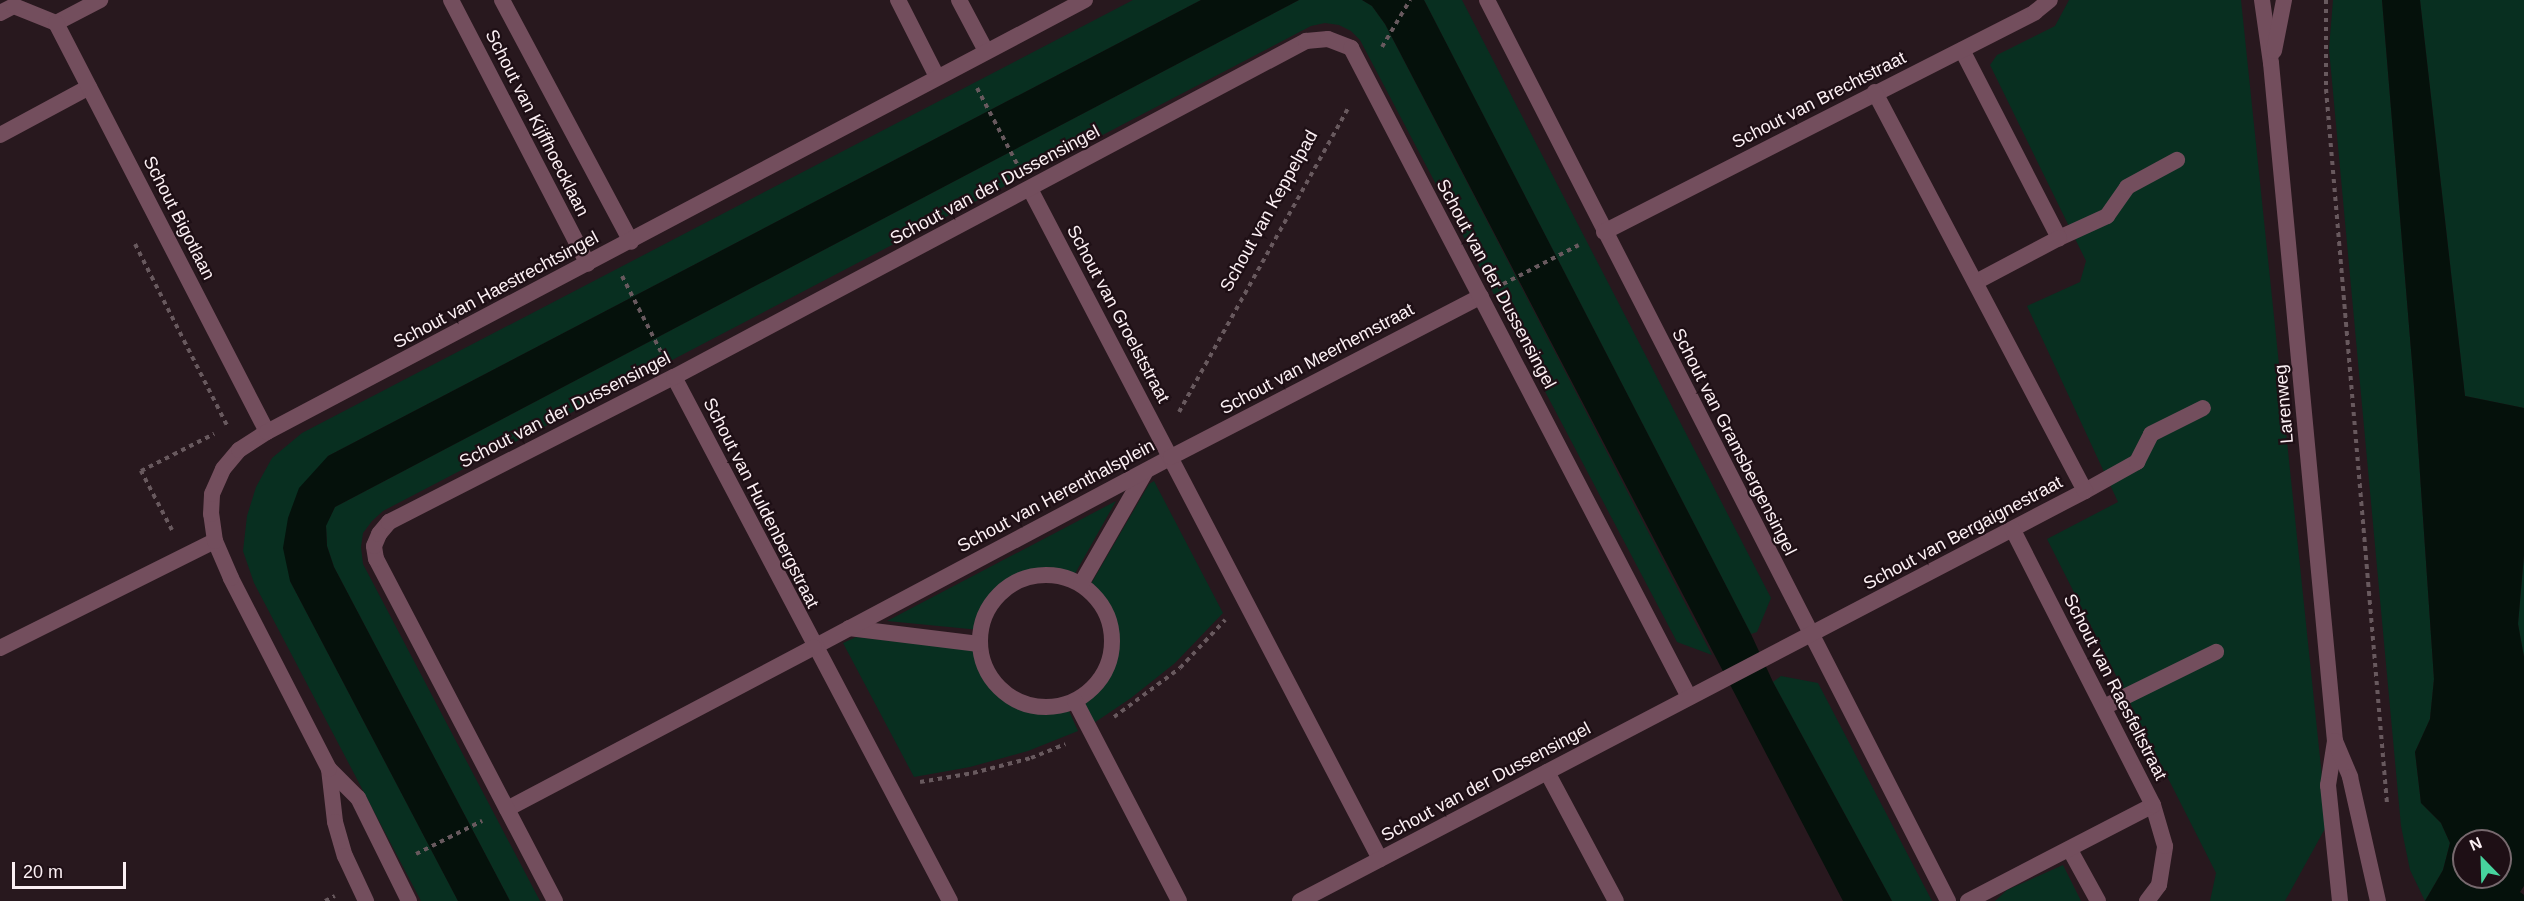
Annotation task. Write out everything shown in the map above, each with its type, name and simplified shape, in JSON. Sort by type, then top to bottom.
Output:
[{"type":"street","points":[[0,12],[14,6],[56,23],[100,0]]},
{"type":"street","name":"Schout van Kijffhoecklaan","points":[[451,0],[588,264]]},
{"type":"street","name":"Schout van Kijffhoecklaan","points":[[502,0],[631,242]]},
{"type":"street","points":[[898,0],[937,77]]},
{"type":"street","points":[[959,0],[986,51]]},
{"type":"street","name":"Schout van Haestrechtsingel","points":[[409,901],[358,798],[329,769],[231,578],[215,541],[211,514],[212,494],[224,469],[239,450],[267,432],[631,242],[1084,0]]},
{"type":"street","name":"Schout van Gramsbergensingel","points":[[1487,0],[1948,901]]},
{"type":"street","name":"Schout van Brechtstraat","points":[[1604,232],[1875,92],[1962,50],[2035,12],[2050,0]]},
{"type":"street","name":"Larenweg","points":[[2262,0],[2271,63],[2336,741],[2350,777],[2378,901]]},
{"type":"street","name":"Larenweg","points":[[2271,63],[2284,0]]},
{"type":"street","name":"Schout Bigotlaan","points":[[56,23],[267,432]]},
{"type":"street","name":"Schout van der Dussensingel","points":[[555,901],[376,559],[374,546],[379,534],[389,522],[674,376],[1306,41],[1328,39],[1351,48],[1689,697]]},
{"type":"street","points":[[1962,50],[2059,238]]},
{"type":"street","points":[[0,135],[89,87]]},
{"type":"street","name":"Schout van Bergaignestraat","points":[[1810,635],[2085,491],[1875,92]]},
{"type":"street","points":[[1976,282],[2059,238],[2107,216],[2127,187],[2177,160]]},
{"type":"street","name":"Schout van Groelststraat","points":[[1030,189],[1171,458]]},
{"type":"street","name":"Schout van Meerhemstraat","points":[[1171,458],[1481,296]]},
{"type":"street","name":"Schout van Huldenbergstraat","points":[[674,376],[814,646]]},
{"type":"street","points":[[2085,491],[2137,462],[2151,434],[2203,408]]},
{"type":"street","name":"Schout van Herenthalsplein","points":[[507,809],[1171,458],[1380,859]]},
{"type":"street","points":[[1081,584],[1146,470]]},
{"type":"street","name":"Schout van Raesfeltstraat","points":[[1968,901],[2153,805],[2013,530]]},
{"type":"street","points":[[0,648],[215,541]]},
{"type":"street","points":[[1052,574],[1081,584],[1101,604],[1112,628],[1112,650],[1101,679],[1075,701],[1052,707],[1026,704],[1005,694],[992,681],[983,665],[979,644],[985,613],[995,597],[1010,584],[1029,576],[1052,574]]},
{"type":"street","points":[[849,628],[979,644]]},
{"type":"street","name":"Schout van der Dussensingel","points":[[1300,901],[1810,635]]},
{"type":"street","points":[[814,646],[950,901]]},
{"type":"street","points":[[2104,707],[2216,652]]},
{"type":"street","points":[[1075,701],[1179,901]]},
{"type":"street","name":"Larenweg","points":[[2336,741],[2328,784],[2340,901]]},
{"type":"street","name":"Schout van Haestrechtsingel","points":[[329,769],[335,822],[345,856],[366,901]]},
{"type":"street","points":[[1547,772],[1616,901]]},
{"type":"street","points":[[2147,901],[2159,885],[2166,846],[2153,805]]},
{"type":"street","points":[[2070,850],[2098,901]]},
{"type":"path","name":"Schout van Keppelpad","points":[[1162,441],[1410,0]]},
{"type":"path","points":[[2326,0],[2327,101],[2388,809]]},
{"type":"path","points":[[964,63],[1030,189]]},
{"type":"path","points":[[1497,287],[1585,242]]},
{"type":"path","points":[[618,270],[660,349]]},
{"type":"path","points":[[185,556],[141,471],[228,427]]},
{"type":"path","points":[[415,854],[507,809]]},
{"type":"green space","points":[[1133,0],[1201,0],[328,456],[290,581],[458,901],[421,901],[254,583],[243,551],[247,516],[256,487],[272,458],[302,433]]},
{"type":"green space","points":[[1299,0],[1362,0],[1372,6],[1385,24],[1712,655],[1677,642],[1360,40],[1351,31],[1339,25],[1325,23],[1311,26],[383,511],[372,521],[363,533],[361,547],[363,564],[540,901],[510,901],[334,567],[327,546],[326,525],[335,507]]},
{"type":"green space","points":[[1424,0],[1462,0],[1771,598],[1757,632],[1751,634]]},
{"type":"green space","points":[[2069,0],[2241,0],[2327,825],[2285,901],[2210,901],[2216,873],[2047,539],[2118,502],[2027,306],[2080,282],[2086,261],[1990,65],[1997,55],[2055,26]]},
{"type":"green space","points":[[2333,0],[2382,0],[2414,386],[2434,679],[2430,719],[2415,752],[2421,803],[2441,823],[2450,843],[2443,870],[2425,901],[2410,870],[2401,826],[2329,49]]},
{"type":"green space","points":[[2420,0],[2524,0],[2524,408],[2465,396]]},
{"type":"green space","points":[[1154,481],[1223,613],[1175,663],[1131,698],[1094,723],[1082,697],[1101,679],[1107,666],[1112,650],[1112,628],[1102,604],[1088,589],[1149,484]]},
{"type":"green space","points":[[1116,501],[1072,579],[1051,574],[1029,576],[1010,584],[995,597],[985,613],[980,630],[887,621]]},
{"type":"green space","points":[[2524,555],[2524,657],[2518,624]]},
{"type":"green space","points":[[856,637],[979,651],[992,681],[1005,694],[1026,704],[1052,707],[1066,704],[1078,731],[1028,751],[970,767],[914,777],[843,643]]},
{"type":"green space","points":[[1781,676],[1818,683],[1932,901],[1892,901],[1773,682]]},
{"type":"green space","points":[[2063,865],[2081,901],[1995,901],[2007,890]]},
{"type":"shaded area","points":[[1201,0],[1299,0],[335,507],[326,526],[327,546],[334,567],[510,901],[458,901],[290,581],[283,548],[288,518],[299,488],[328,456]]},
{"type":"shaded area","points":[[1362,0],[1424,0],[1751,634],[1773,682],[1892,901],[1843,901],[1385,24],[1372,6]]},
{"type":"shaded area","points":[[2382,0],[2420,0],[2465,396],[2524,408],[2524,555],[2518,624],[2524,657],[2524,886],[2520,892],[2524,895],[2524,901],[2425,901],[2443,870],[2450,843],[2441,823],[2421,803],[2415,752],[2430,719],[2434,679],[2414,386]]}]
